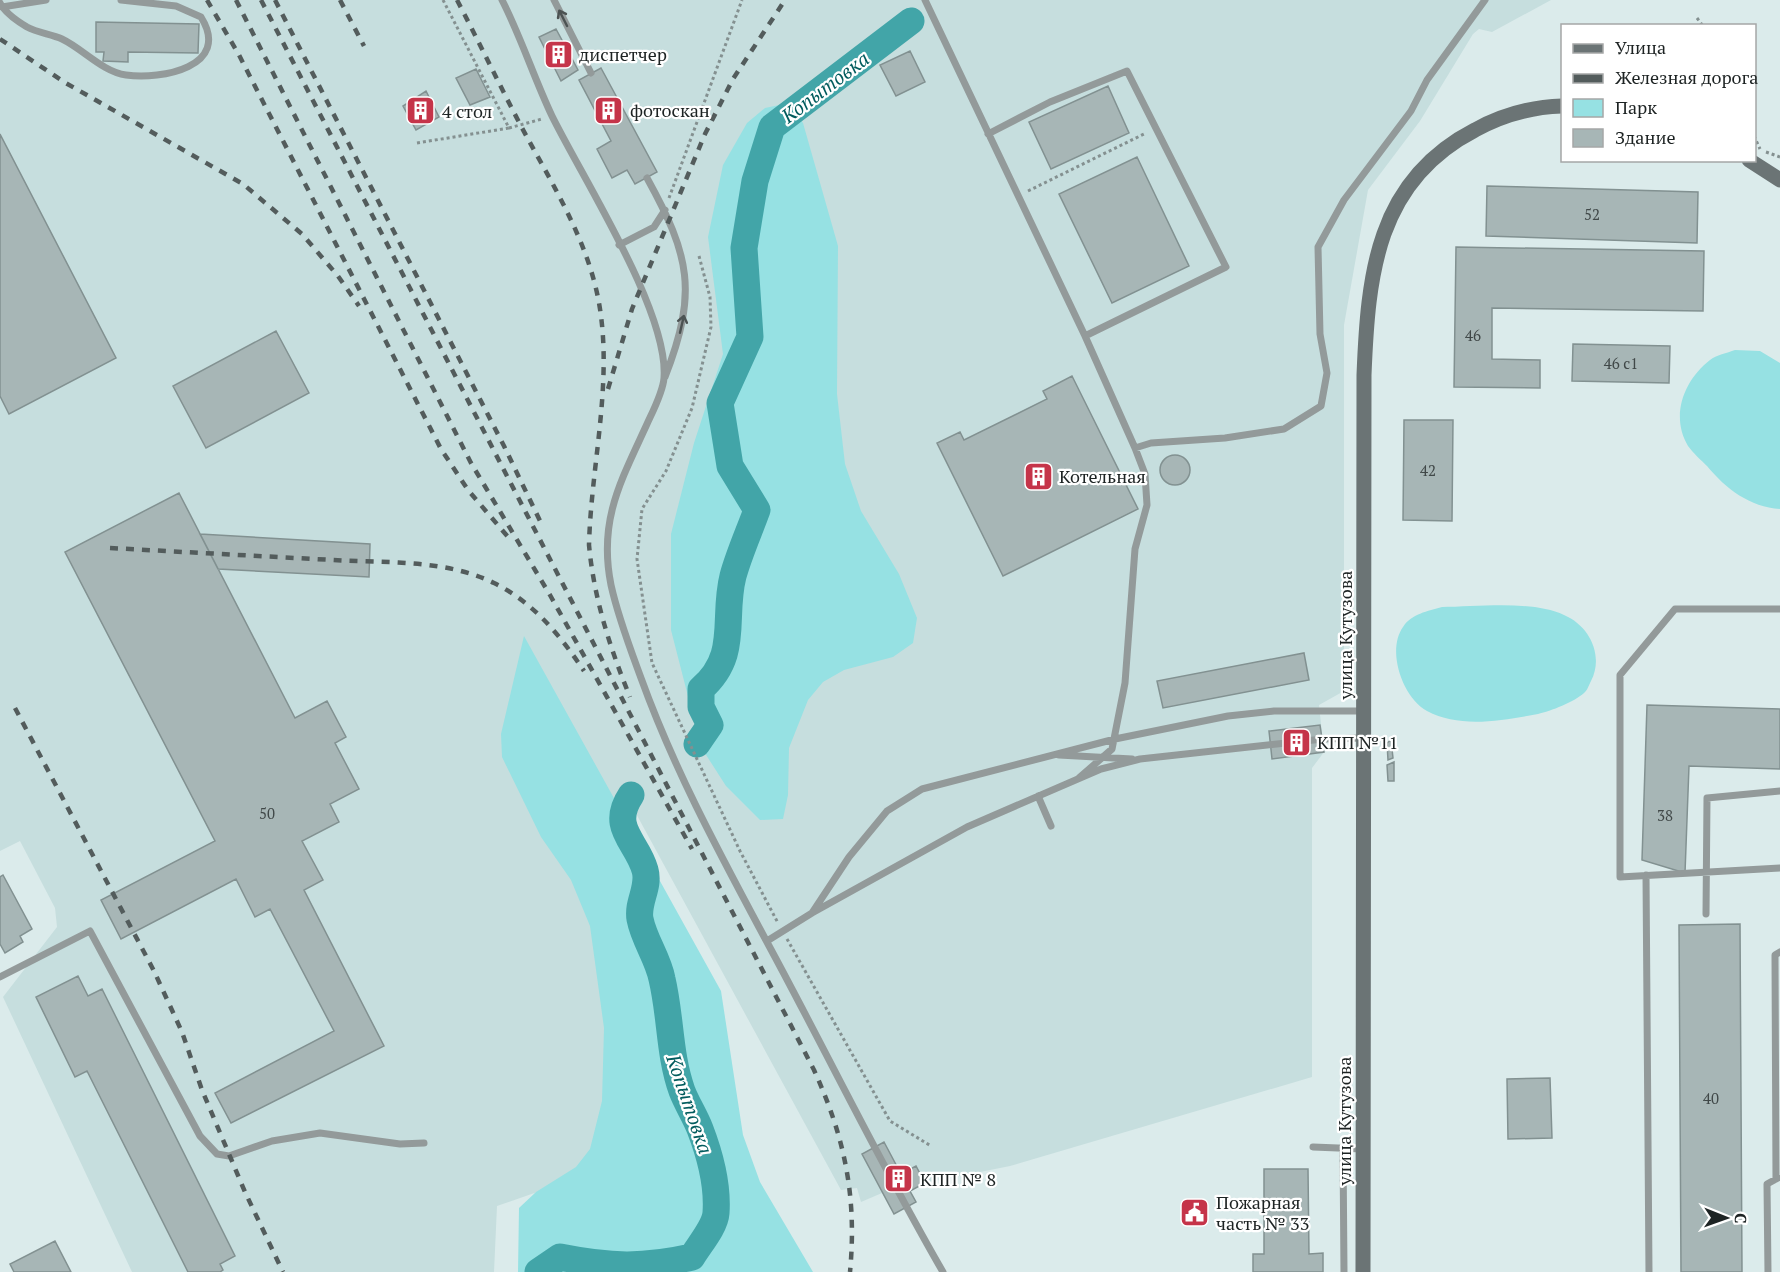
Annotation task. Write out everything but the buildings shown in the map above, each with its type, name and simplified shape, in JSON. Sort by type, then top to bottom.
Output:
[{"type":"street","name":"улица Кутузова","points":[[1363,1272],[1366,326],[1371,288],[1389,221],[1402,192],[1420,168],[1464,135],[1490,122],[1519,111],[1561,106]]},
{"type":"street","points":[[1756,156],[1780,180]]},
{"type":"lane","points":[[1,5],[46,0]]},
{"type":"lane","points":[[1,5],[28,28],[64,40],[117,73],[155,74],[183,69],[201,60],[206,53],[208,36],[206,25],[201,17],[176,6],[121,0]]},
{"type":"lane","points":[[514,0],[503,2],[552,115],[655,320],[664,380]]},
{"type":"lane","points":[[554,0],[591,73]]},
{"type":"lane","points":[[925,0],[1085,336],[1145,474],[1147,505],[1135,549],[1125,683],[1115,739],[1112,749],[1105,758],[1079,778]]},
{"type":"lane","points":[[1135,448],[1151,443],[1225,438],[1284,429],[1321,406],[1327,373],[1320,334],[1318,248],[1344,200],[1411,111],[1427,80],[1485,0]]},
{"type":"lane","points":[[988,134],[1050,102],[1127,71],[1226,267],[1085,336]]},
{"type":"lane","points":[[647,178],[665,210],[684,260],[687,300],[683,324],[664,380],[614,495],[608,551],[611,583],[635,662],[664,738],[706,829],[906,1207],[943,1272]]},
{"type":"lane","points":[[619,245],[654,227],[665,210]]},
{"type":"lane","points":[[1780,609],[1675,609],[1620,675],[1620,877],[1780,868]]},
{"type":"lane","points":[[812,913],[849,857],[898,802],[934,785],[1115,739],[1258,712],[1364,711]]},
{"type":"lane","points":[[1052,755],[1140,759],[1323,739],[1364,738]]},
{"type":"lane","points":[[766,941],[967,827],[1101,769],[1140,759]]},
{"type":"lane","points":[[1706,914],[1707,798],[1780,791]]},
{"type":"lane","points":[[1038,796],[1051,826]]},
{"type":"lane","points":[[1646,875],[1648,1272]]},
{"type":"lane","points":[[0,976],[90,931],[200,1136],[217,1155],[230,1156],[272,1141],[320,1133],[400,1144],[424,1143]]},
{"type":"lane","points":[[1768,1272],[1767,1184],[1778,1178],[1774,955],[1780,952]]},
{"type":"lane","points":[[1313,1147],[1363,1149]]},
{"type":"lane","points":[[1343,1148],[1344,1272]]},
{"type":"path","points":[[443,0],[509,128]]},
{"type":"path","points":[[665,210],[742,0]]},
{"type":"path","points":[[1697,18],[1702,24]]},
{"type":"path","points":[[417,143],[509,128],[552,115]]},
{"type":"path","points":[[1019,195],[1156,128]]},
{"type":"path","points":[[699,256],[710,297],[711,327],[692,408],[666,471],[642,509],[637,559],[652,663],[740,851],[890,1121],[931,1146]]},
{"type":"shaded area","points":[[0,0],[1551,0],[1492,32],[1479,29],[1473,34],[1420,121],[1368,190],[1344,325],[1344,691],[1319,705],[1324,752],[1312,768],[1312,1077],[1010,1166],[925,1183],[910,1191],[916,1202],[894,1214],[882,1193],[861,1202],[857,1188],[841,1190],[633,808],[643,1155],[497,1206],[494,1272],[132,1272],[3,997],[57,927],[55,908],[20,841],[0,851]]},
{"type":"green space","points":[[789,103],[803,123],[838,246],[837,394],[845,464],[861,511],[899,574],[917,618],[913,643],[893,657],[844,670],[823,682],[808,700],[789,748],[788,795],[783,819],[760,820],[726,786],[701,747],[671,630],[671,534],[694,443],[723,354],[708,237],[723,165],[747,123],[765,108]]},
{"type":"green space","points":[[1735,350],[1760,351],[1780,363],[1780,509],[1749,501],[1731,489],[1692,451],[1683,435],[1680,423],[1682,399],[1693,378],[1712,358]]},
{"type":"green space","points":[[1504,605],[1536,607],[1551,610],[1573,620],[1587,634],[1595,652],[1595,671],[1587,689],[1574,700],[1556,708],[1511,719],[1482,722],[1453,720],[1427,711],[1418,705],[1404,685],[1396,648],[1398,637],[1410,619],[1442,607]]},
{"type":"green space","points":[[524,636],[721,991],[743,1135],[760,1182],[813,1272],[518,1272],[519,1208],[536,1192],[576,1167],[590,1149],[602,1101],[604,1028],[590,926],[571,880],[541,837],[502,757],[501,734]]},
{"type":"waterway","name":"Копытовка","points":[[697,744],[710,725],[701,707],[701,689],[721,663],[727,636],[733,576],[757,510],[730,466],[720,403],[750,337],[744,248],[755,181],[772,127],[911,21]]},
{"type":"waterway","name":"Копытовка","points":[[538,1272],[560,1257],[626,1265],[658,1263],[692,1257],[710,1230],[716,1213],[716,1192],[710,1160],[700,1129],[684,1096],[678,1077],[662,979],[640,919],[646,876],[641,860],[627,834],[623,817],[631,795]]},
{"type":"railway","points":[[207,0],[239,55],[441,449],[468,490],[508,537]]},
{"type":"railway","points":[[236,0],[471,463],[550,595],[692,849]]},
{"type":"railway","points":[[261,0],[814,1070],[834,1120],[846,1168],[852,1218],[850,1272]]},
{"type":"railway","points":[[275,0],[504,446],[542,525]]},
{"type":"railway","points":[[340,0],[364,46]]},
{"type":"railway","points":[[457,0],[568,214],[579,237],[595,285],[600,309],[604,368],[589,545],[591,565],[604,623],[630,697]]},
{"type":"railway","points":[[608,389],[632,309],[705,134],[733,79],[785,0]]},
{"type":"railway","points":[[0,39],[64,82],[243,184],[302,234],[338,276],[359,306]]},
{"type":"railway","points":[[110,548],[394,562],[456,570],[494,583],[521,600],[555,632],[584,671]]},
{"type":"railway","points":[[15,708],[154,971],[182,1032],[202,1090],[245,1192],[283,1272]]},
{"type":"place","name":"диспетчер","points":[[558,54]]},
{"type":"place","name":"фотоскан","points":[[609,110]]},
{"type":"place","name":"4 стол","points":[[421,111]]},
{"type":"place","name":"Котельная","points":[[1038,476]]},
{"type":"place","name":"КПП №11","points":[[1296,742]]},
{"type":"place","name":"КПП № 8","points":[[899,1179]]},
{"type":"place","name":"Пожарная часть № 33","points":[[1195,1212]]}]
